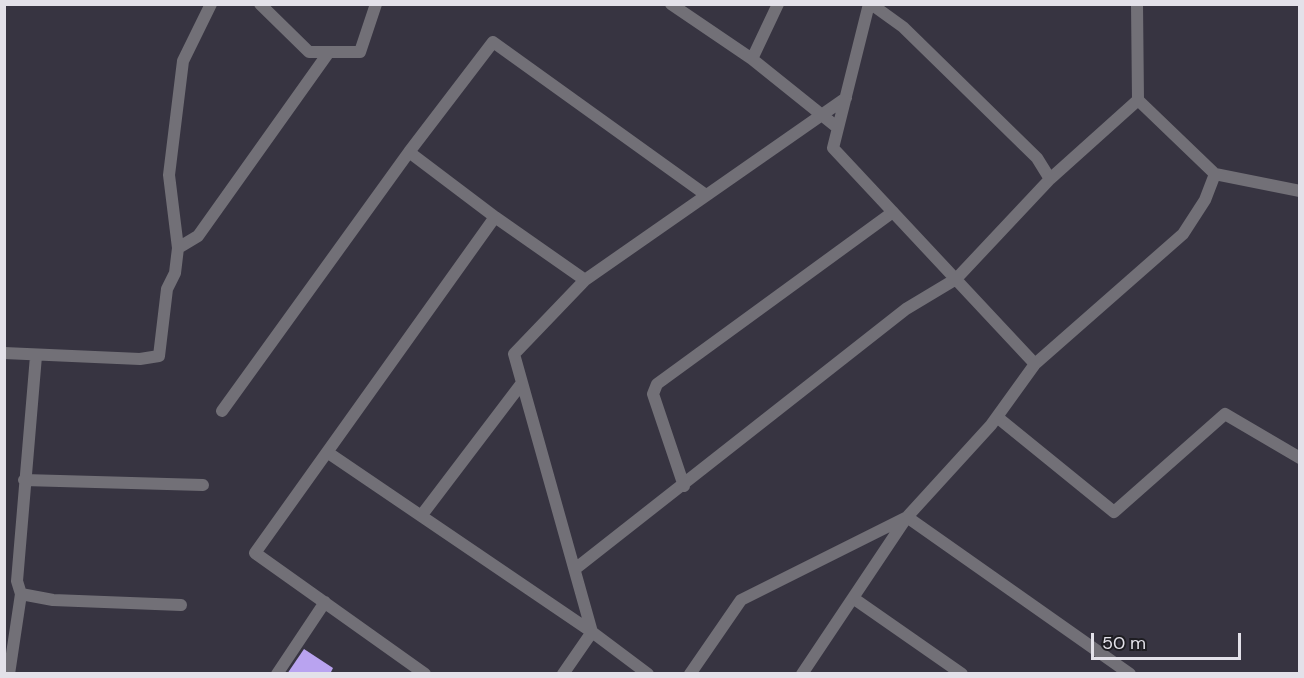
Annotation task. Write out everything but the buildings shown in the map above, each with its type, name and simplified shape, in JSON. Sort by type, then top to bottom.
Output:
[{"type":"street","points":[[4,353],[140,359],[159,356],[167,289],[175,273],[178,248],[170,175],[183,61],[211,4]]},
{"type":"street","points":[[260,4],[309,52],[360,52],[376,4]]},
{"type":"street","points":[[671,4],[752,59],[820,116],[838,128]]},
{"type":"street","points":[[752,59],[778,4]]},
{"type":"street","points":[[1035,364],[833,148],[870,4],[903,27],[1037,158],[1050,179]]},
{"type":"street","points":[[1137,4],[1138,99],[1215,174],[1299,191]]},
{"type":"street","points":[[222,411],[409,152],[493,42],[706,195]]},
{"type":"street","points":[[178,248],[198,236],[329,52]]},
{"type":"street","points":[[592,632],[514,354],[585,280],[846,98]]},
{"type":"street","points":[[574,569],[684,486],[906,309],[956,279],[1050,179],[1138,99]]},
{"type":"street","points":[[409,152],[495,217],[585,280]]},
{"type":"street","points":[[802,674],[907,517],[997,417],[1035,364],[1184,234],[1205,200],[1215,174]]},
{"type":"street","points":[[684,486],[653,394],[657,384],[893,212]]},
{"type":"street","points":[[425,674],[255,554],[495,217]]},
{"type":"street","points":[[9,674],[21,594],[17,581],[36,356]]},
{"type":"street","points":[[422,516],[522,383]]},
{"type":"street","points":[[997,417],[1114,513],[1225,414],[1299,458]]},
{"type":"street","points":[[327,452],[592,632],[648,674]]},
{"type":"street","points":[[24,480],[203,484]]},
{"type":"street","points":[[690,674],[741,600],[907,517]]},
{"type":"street","points":[[907,517],[1130,674]]},
{"type":"street","points":[[21,594],[53,600],[181,605]]},
{"type":"street","points":[[853,598],[962,674]]},
{"type":"street","points":[[277,674],[324,602]]},
{"type":"street","points":[[563,674],[592,632]]}]
